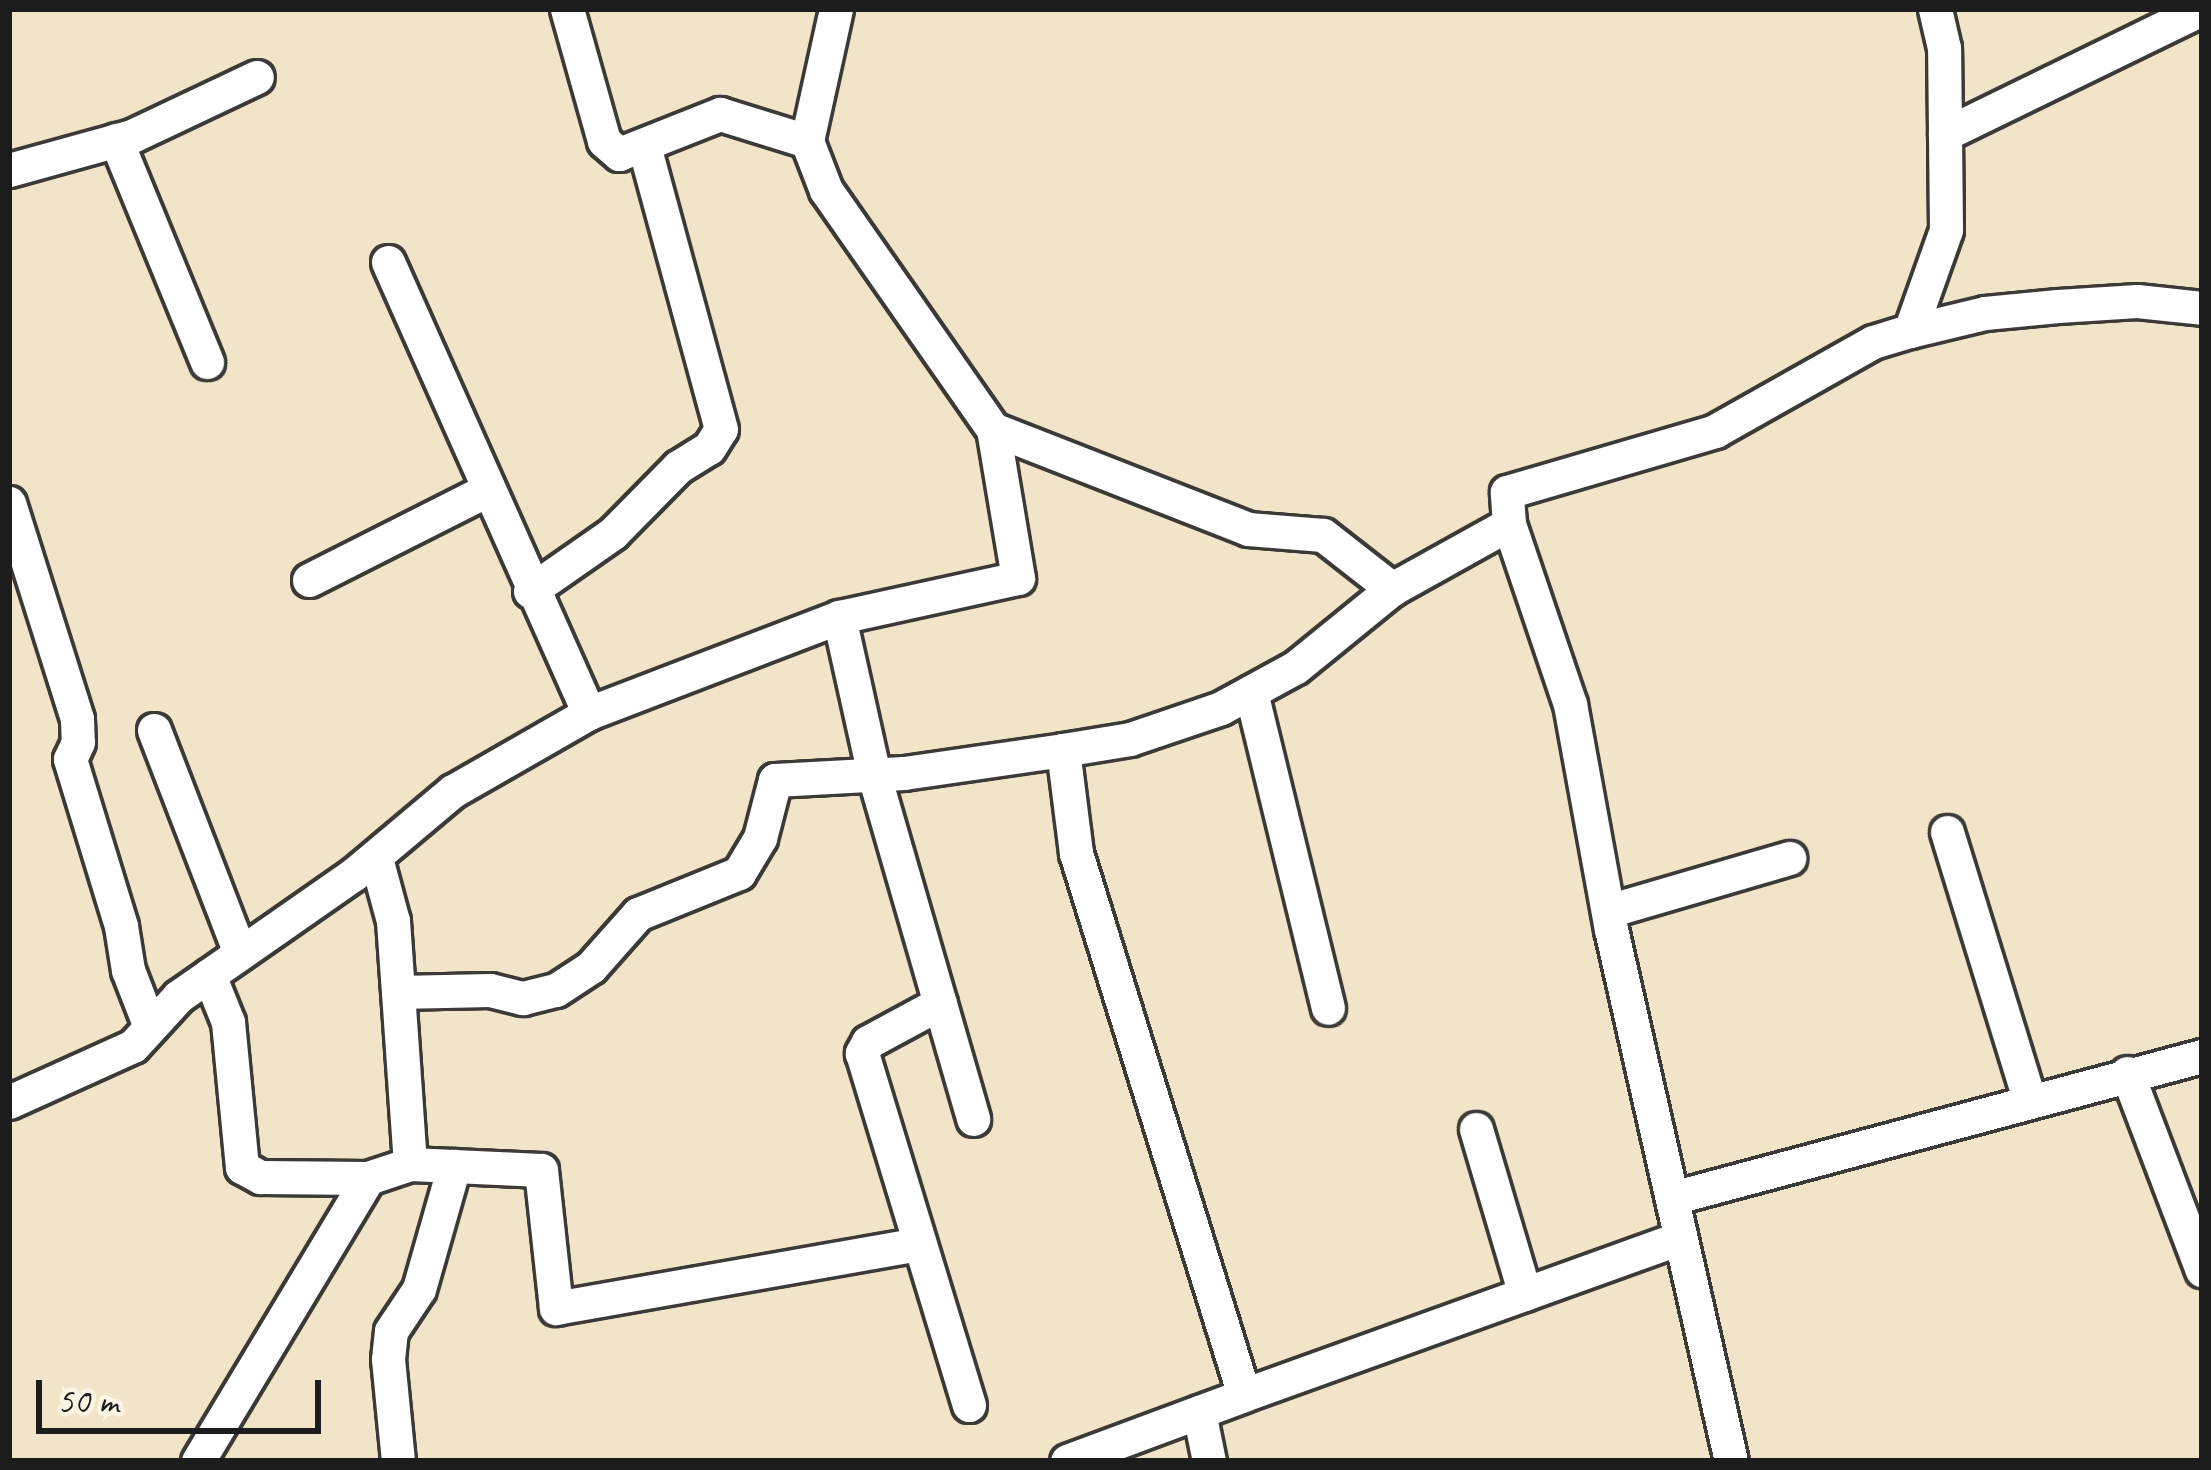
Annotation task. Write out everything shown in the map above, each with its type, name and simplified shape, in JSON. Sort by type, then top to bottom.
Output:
[{"type":"street","points":[[566,9],[604,141],[620,154],[720,114],[807,141]]},
{"type":"street","points":[[9,1102],[133,1046],[208,975],[376,858],[453,791],[589,713],[839,617],[1018,578],[993,429],[826,190],[807,141],[836,9]]},
{"type":"street","points":[[1910,331],[1946,230],[1944,48],[1935,9]]},
{"type":"street","points":[[1945,134],[2201,9]]},
{"type":"street","points":[[9,170],[116,140],[257,77]]},
{"type":"street","points":[[116,140],[208,362]]},
{"type":"street","points":[[530,591],[613,533],[678,467],[709,448],[721,429],[644,146]]},
{"type":"street","points":[[388,262],[530,591],[589,713]]},
{"type":"street","points":[[1731,1461],[1608,911],[1570,704],[1509,524],[1508,492],[1715,431],[1873,342],[1910,331],[1985,314],[2058,306],[2138,301],[2202,308]]},
{"type":"street","points":[[993,429],[1248,529],[1322,536],[1392,589]]},
{"type":"street","points":[[309,580],[487,490]]},
{"type":"street","points":[[9,502],[76,719],[78,742],[70,759],[121,926],[128,970],[150,1028]]},
{"type":"street","points":[[398,992],[490,989],[523,998],[556,990],[591,968],[638,914],[739,873],[760,838],[775,780],[874,775],[1063,750],[1130,739],[1221,708],[1295,667],[1392,589],[1509,524]]},
{"type":"street","points":[[839,617],[874,775],[974,1119]]},
{"type":"street","points":[[1251,692],[1328,1008]]},
{"type":"street","points":[[154,730],[239,953]]},
{"type":"street","points":[[1063,750],[1076,853],[1244,1395]]},
{"type":"street","points":[[1947,832],[2030,1101]]},
{"type":"street","points":[[376,858],[393,921],[410,1164]]},
{"type":"street","points":[[1608,911],[1789,858]]},
{"type":"street","points":[[208,975],[228,1022],[242,1167],[260,1177],[368,1178],[410,1164],[541,1170],[556,1308],[919,1244]]},
{"type":"street","points":[[940,1003],[868,1042],[862,1053],[969,1405]]},
{"type":"street","points":[[1672,1198],[2202,1056]]},
{"type":"street","points":[[2127,1073],[2202,1270]]},
{"type":"street","points":[[1477,1129],[1526,1294]]},
{"type":"street","points":[[398,1461],[388,1359],[391,1331],[419,1288],[454,1166]]},
{"type":"street","points":[[197,1461],[368,1178]]},
{"type":"street","points":[[1066,1461],[1681,1238]]},
{"type":"street","points":[[1199,1412],[1209,1461]]}]
